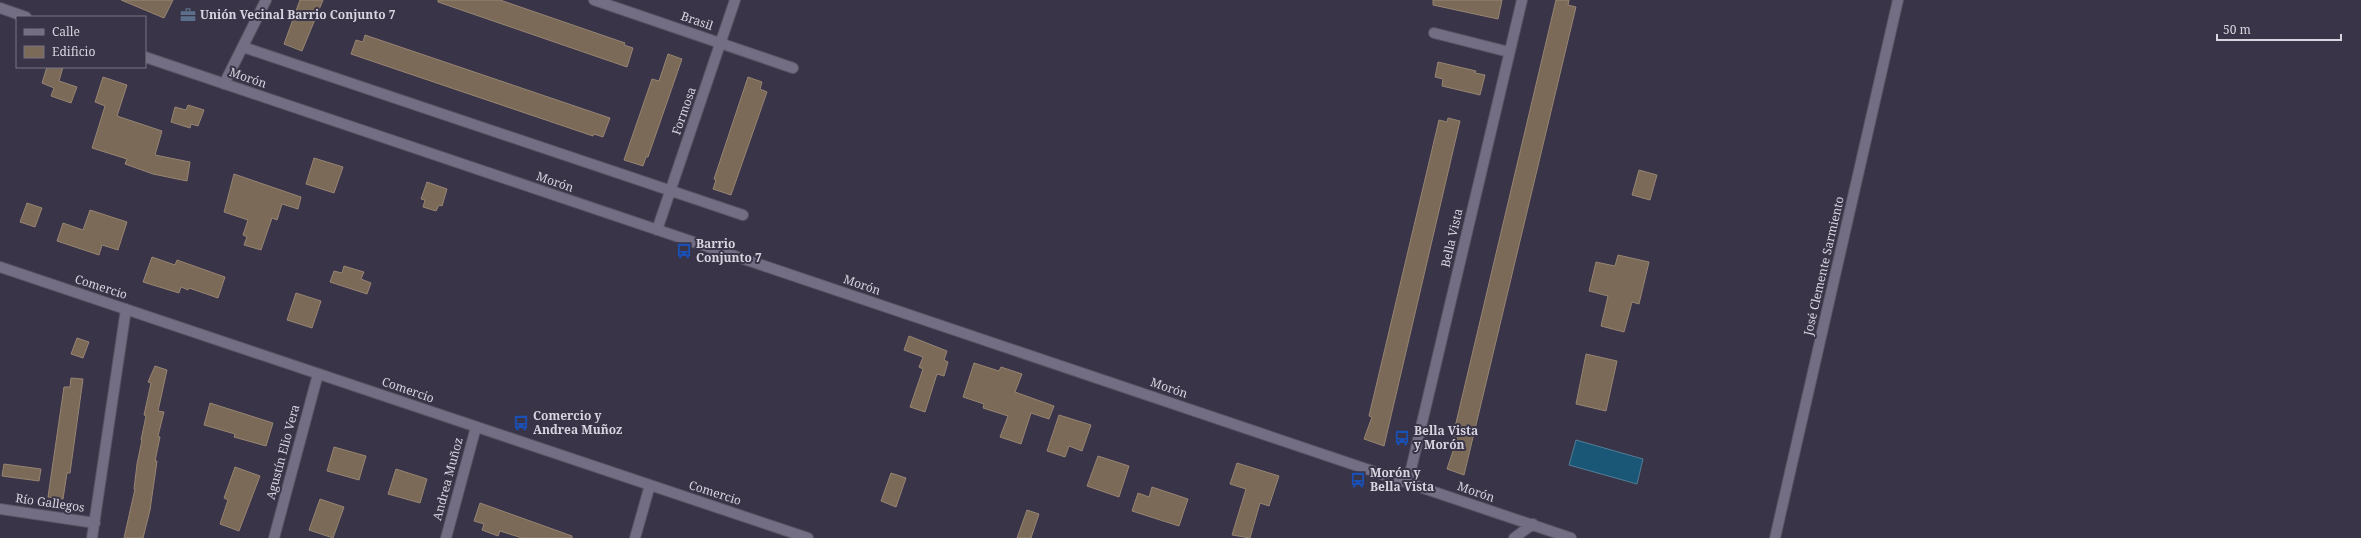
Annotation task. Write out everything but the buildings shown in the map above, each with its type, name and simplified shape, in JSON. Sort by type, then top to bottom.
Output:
[{"type":"street","points":[[224,84],[266,0]]},
{"type":"street","name":"Brasil","points":[[594,0],[793,68]]},
{"type":"street","name":"Formosa","points":[[657,230],[735,0]]},
{"type":"street","name":"Bella Vista","points":[[1408,482],[1522,0]]},
{"type":"street","name":"José Clemente Sarmiento","points":[[1775,538],[1898,0]]},
{"type":"street","points":[[0,8],[23,16]]},
{"type":"street","points":[[1434,33],[1509,52]]},
{"type":"street","points":[[243,47],[743,216]]},
{"type":"street","name":"Morón","points":[[146,57],[1571,538]]},
{"type":"street","name":"Comercio","points":[[0,267],[808,538]]},
{"type":"street","points":[[92,538],[126,309]]},
{"type":"street","name":"Agustín Elio Vera","points":[[274,538],[318,374]]},
{"type":"street","name":"Andrea Muñoz","points":[[446,538],[476,426]]},
{"type":"street","points":[[636,538],[650,485]]},
{"type":"street","name":"Río Gallegos","points":[[0,509],[95,523]]},
{"type":"street","points":[[1514,538],[1533,524]]},
{"type":"water","points":[[1576,440],[1643,459],[1637,484],[1569,465]]},
{"type":"place","name":"Unión Vecinal Barrio Conjunto 7","points":[[188,15]]},
{"type":"place","name":"Barrio Conjunto 7","points":[[684,251]]},
{"type":"place","name":"Comercio y Andrea Muñoz","points":[[521,423]]},
{"type":"place","name":"Bella Vista y Morón","points":[[1402,438]]},
{"type":"place","name":"Morón y Bella Vista","points":[[1358,480]]}]
